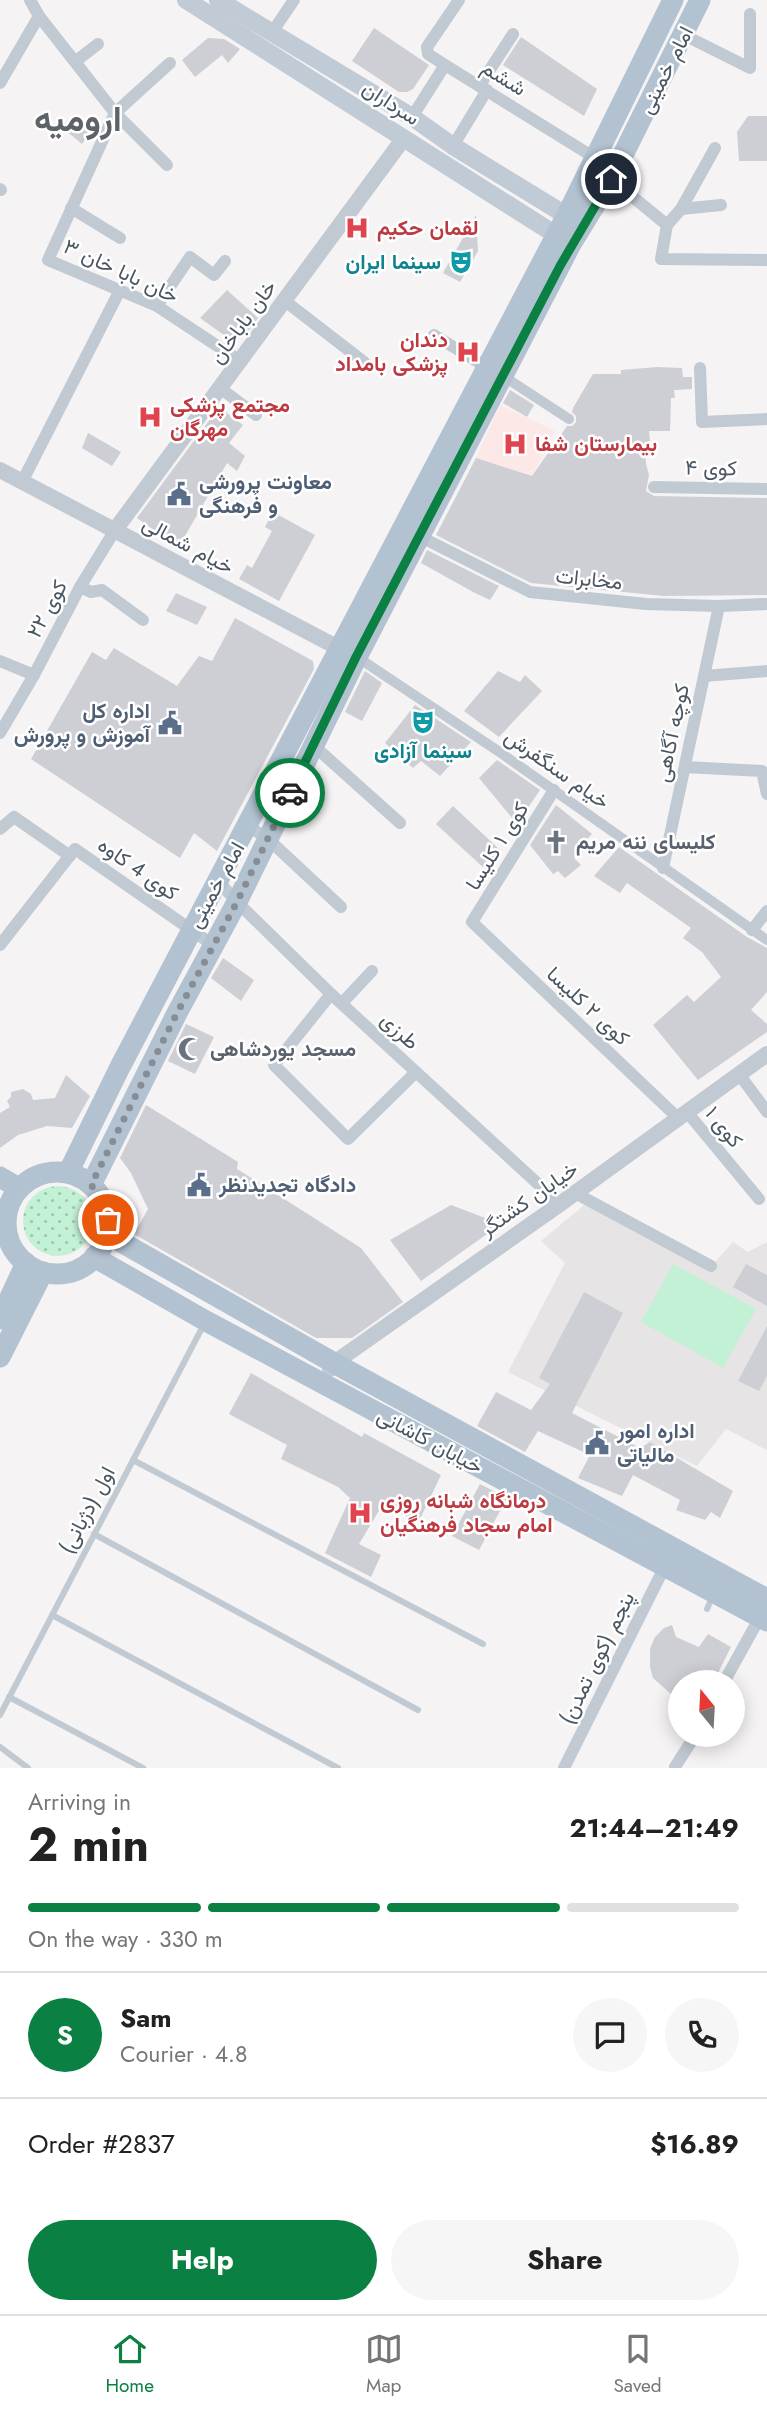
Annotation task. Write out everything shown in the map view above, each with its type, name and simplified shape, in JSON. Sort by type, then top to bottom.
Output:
[{"type":"main road","name":"سرداران","points":[[186,0],[563,240]]},
{"type":"main road","name":"سرداران","points":[[218,0],[412,117],[453,146],[575,220]]},
{"type":"main road","name":"امام خمینی","points":[[575,220],[595,158],[673,0]]},
{"type":"main road","name":"امام خمینی","points":[[91,1185],[268,839],[313,745],[348,652],[563,240],[575,220],[611,179],[701,0]]},
{"type":"main road","name":"امام خمینی","points":[[68,1173],[191,930],[248,825],[348,652],[421,537],[494,371]]},
{"type":"main road","points":[[0,1177],[9,1197],[6,1216],[9,1241],[14,1252],[35,1268],[54,1274],[76,1270],[94,1257],[107,1234],[106,1207],[100,1195],[80,1177],[54,1171],[41,1174],[29,1180],[9,1197]]},
{"type":"main road","points":[[107,1234],[762,1605]]},
{"type":"main road","name":"خیابان کاشانی","points":[[94,1257],[206,1321],[665,1566],[710,1601],[762,1605]]},
{"type":"main road","points":[[0,1319],[35,1268]]},
{"type":"main road","points":[[0,1357],[35,1268]]},
{"type":"street","points":[[30,0],[38,16],[115,113],[167,165]]},
{"type":"street","points":[[271,34],[294,0]]},
{"type":"street","points":[[412,117],[445,65],[428,54],[427,47],[459,0]]},
{"type":"street","points":[[684,35],[750,68],[750,13]]},
{"type":"street","points":[[0,83],[38,16]]},
{"type":"street","points":[[453,146],[513,34]]},
{"type":"street","points":[[76,61],[98,44]]},
{"type":"street","name":"خان بابا خان ۳","points":[[170,63],[115,113],[48,260],[157,306],[240,361]]},
{"type":"street","name":"ششم","points":[[445,65],[595,158]]},
{"type":"street","name":"خان باباخان","points":[[115,530],[404,138]]},
{"type":"street","points":[[715,148],[681,209],[667,225],[661,259],[767,260]]},
{"type":"street","points":[[611,179],[667,225]]},
{"type":"street","points":[[681,209],[721,205]]},
{"type":"street","points":[[71,208],[120,238]]},
{"type":"street","points":[[157,306],[190,257],[214,275],[225,261]]},
{"type":"street","points":[[22,481],[120,290]]},
{"type":"street","points":[[285,300],[364,362]]},
{"type":"street","points":[[434,335],[569,419]]},
{"type":"street","points":[[700,368],[702,422],[767,419]]},
{"type":"street","points":[[220,388],[256,415]]},
{"type":"street","name":"خیام شمالی","points":[[0,470],[348,652]]},
{"type":"street","name":"کوی ۴","points":[[654,487],[767,489]]},
{"type":"street","name":"کوی ۲۲","points":[[0,733],[80,587],[115,530]]},
{"type":"street","name":"مخابرات","points":[[421,537],[530,592],[646,604],[767,604]]},
{"type":"street","points":[[80,587],[91,592],[102,590],[144,620]]},
{"type":"street","name":"کوچه آگاهی","points":[[663,868],[719,606]]},
{"type":"street","name":"خیام سنگفرش","points":[[348,652],[554,790],[767,940]]},
{"type":"street","points":[[0,661],[34,675]]},
{"type":"street","points":[[705,676],[767,671]]},
{"type":"street","points":[[313,745],[400,823]]},
{"type":"street","points":[[685,767],[762,771],[767,794]]},
{"type":"street","name":"کوی ۱ کلیسا","points":[[472,922],[554,790]]},
{"type":"street","name":"کوی 4 کاوه","points":[[0,829],[14,817],[213,945]]},
{"type":"street","points":[[248,825],[268,839],[341,907]]},
{"type":"street","points":[[0,945],[72,853]]},
{"type":"street","name":"طرزی","points":[[219,881],[331,994],[559,1204]]},
{"type":"street","points":[[752,930],[767,911]]},
{"type":"street","name":"کوی ۲ کلیسا","points":[[472,922],[682,1115]]},
{"type":"street","points":[[342,1003],[372,971]]},
{"type":"street","points":[[331,994],[274,1065],[348,1139],[416,1072]]},
{"type":"street","name":"خیابان کشتگر","points":[[319,1382],[334,1363],[767,1054]]},
{"type":"street","points":[[739,1074],[767,1112]]},
{"type":"street","name":"کوی ۱","points":[[682,1115],[759,1199]]},
{"type":"street","points":[[575,1193],[711,1266]]},
{"type":"street","name":"پنجم (کوی تمدن)","points":[[564,1768],[665,1566]]},
{"type":"street","points":[[730,1670],[762,1605]]},
{"type":"street","points":[[675,1766],[687,1747]]},
{"type":"lane","name":"اول (دژبانی)","points":[[0,1715],[206,1321]]},
{"type":"lane","points":[[133,1460],[483,1644]]},
{"type":"lane","points":[[94,1534],[418,1710]]},
{"type":"lane","points":[[52,1615],[338,1768]]},
{"type":"lane","points":[[9,1697],[143,1768]]},
{"type":"lane","points":[[0,1747],[28,1768]]},
{"type":"shaded area","name":"بیمارستان شفا","points":[[500,405],[555,431],[532,476],[476,458]]},
{"type":"shaded area","points":[[589,1201],[711,1266],[733,1242],[748,1252],[767,1242],[767,1450],[726,1429],[697,1466],[508,1372],[565,1263],[541,1241]]},
{"type":"green space","points":[[65,1186],[78,1192],[87,1201],[91,1207],[91,1235],[83,1246],[72,1254],[51,1256],[33,1246],[25,1235],[23,1214],[33,1196],[44,1188]]},
{"type":"green space","points":[[673,1264],[756,1309],[723,1368],[641,1322]]},
{"type":"building","points":[[374,28],[429,65],[413,89],[399,92],[352,61]]},
{"type":"building","points":[[521,37],[597,89],[584,116],[503,65]]},
{"type":"building","points":[[208,38],[224,39],[240,49],[228,63],[222,55],[195,77],[182,60]]},
{"type":"building","points":[[748,116],[767,116],[767,161],[739,161],[737,132]]},
{"type":"building","points":[[71,118],[90,133],[82,144],[65,130]]},
{"type":"building","name":"سینما ایران","points":[[476,215],[478,251],[460,282],[443,273]]},
{"type":"building","points":[[227,290],[258,318],[247,333],[238,338],[228,338],[200,318]]},
{"type":"building","points":[[682,368],[683,377],[692,377],[692,389],[674,390],[675,398],[671,398],[670,431],[649,431],[650,441],[645,443],[649,475],[646,491],[654,496],[767,498],[767,595],[664,596],[531,583],[436,535],[476,458],[532,476],[567,426],[576,422],[573,408],[593,374],[621,374],[621,370]]},
{"type":"building","points":[[510,390],[534,405],[527,417],[503,403]]},
{"type":"building","name":"معاونت پرورشی و فرهنگی","points":[[219,407],[243,425],[229,443],[245,456],[237,471],[227,463],[178,548],[137,518]]},
{"type":"building","points":[[88,433],[121,452],[112,466],[82,448]]},
{"type":"building","points":[[273,512],[315,535],[279,601],[239,579],[247,565],[252,568],[272,531],[265,527]]},
{"type":"building","points":[[427,550],[499,586],[490,600],[475,593],[421,563]]},
{"type":"building","points":[[176,593],[207,607],[197,625],[166,611]]},
{"type":"building","name":"اداره کل آموزش و پرورش","points":[[235,618],[313,661],[314,669],[217,851],[194,833],[180,858],[31,759],[92,652],[106,660],[114,648],[177,686],[199,656],[212,661]]},
{"type":"building","points":[[365,671],[382,683],[362,721],[345,712]]},
{"type":"building","points":[[498,671],[520,682],[525,675],[542,691],[499,737],[464,711]]},
{"type":"building","name":"سینما آزادی","points":[[415,705],[471,742],[440,776],[421,761],[413,768],[385,743]]},
{"type":"building","points":[[497,760],[540,790],[517,824],[479,778]]},
{"type":"building","name":"کلیسای ننه مریم","points":[[556,805],[592,834],[583,843],[586,849],[574,858],[581,865],[565,878],[558,871],[553,874],[530,845]]},
{"type":"building","points":[[453,806],[500,850],[486,870],[436,824]]},
{"type":"building","points":[[619,847],[747,937],[767,948],[767,992],[751,1010],[767,1024],[767,1032],[698,1080],[653,1025],[687,995],[694,1002],[721,977],[702,952],[683,938],[691,928],[627,883],[620,893],[594,876]]},
{"type":"building","points":[[223,958],[254,980],[241,1001],[211,978]]},
{"type":"building","name":"مسجد یوردشاهی","points":[[186,1024],[214,1037],[195,1074],[168,1061]]},
{"type":"building","points":[[66,1075],[90,1096],[72,1128],[47,1126],[18,1135],[0,1148],[0,1113],[10,1107],[7,1101],[11,1092],[23,1089],[31,1094],[33,1100],[55,1098]]},
{"type":"building","points":[[146,1105],[238,1162],[237,1169],[361,1248],[403,1302],[352,1338],[316,1338],[134,1234],[148,1209],[131,1173],[120,1158]]},
{"type":"building","points":[[451,1205],[501,1224],[421,1281],[390,1240]]},
{"type":"building","points":[[746,1264],[767,1275],[767,1306],[733,1287]]},
{"type":"building","points":[[584,1292],[623,1313],[572,1413],[640,1448],[650,1442],[733,1491],[720,1518],[711,1512],[705,1520],[676,1510],[680,1500],[633,1475],[622,1496],[578,1478],[590,1455],[538,1431],[525,1452],[477,1426],[496,1392],[531,1410],[550,1384],[539,1378]]},
{"type":"building","points":[[767,1326],[767,1376],[759,1391],[738,1381]]},
{"type":"building","points":[[251,1373],[362,1437],[364,1433],[441,1475],[418,1523],[383,1504],[359,1544],[381,1555],[371,1577],[325,1553],[350,1498],[338,1487],[281,1459],[287,1445],[229,1414]]},
{"type":"building","points":[[480,1484],[507,1498],[479,1550],[452,1536]]},
{"type":"building","points":[[672,1625],[676,1637],[699,1647],[708,1634],[731,1647],[720,1670],[668,1670],[668,1691],[653,1678],[650,1667],[650,1649],[655,1637],[664,1628]]},
{"type":"way so far","points":[[108,1220],[106,1207],[91,1185],[290,793]]},
{"type":"place","name":"لقمان حکیم","points":[[357,228]]},
{"type":"place","name":"سینما ایران","points":[[461,262]]},
{"type":"place","name":"دندان‌ پزشکی بامداد","points":[[468,352]]},
{"type":"place","name":"مجتمع پزشکی مهرگان","points":[[150,417]]},
{"type":"place","name":"بیمارستان شفا","points":[[515,444]]},
{"type":"place","name":"معاونت پرورشی و فرهنگی","points":[[179,494]]},
{"type":"place","name":"سینما آزادی","points":[[423,722]]},
{"type":"place","name":"اداره کل آموزش و پرورش","points":[[170,723]]},
{"type":"place","name":"کلیسای ننه مریم","points":[[556,842]]},
{"type":"place","name":"مسجد یوردشاهی","points":[[190,1049]]},
{"type":"place","name":"دادگاه تجدیدنظر","points":[[199,1185]]},
{"type":"place","name":"اداره امور مالیاتی","points":[[597,1443]]},
{"type":"place","name":"درمانگاه شبانه روزی امام سجاد فرهنگیان","points":[[360,1513]]},
{"type":"district","name":"ارومیه","points":[[78,119]]},
{"type":"route","points":[[290,793],[356,657],[421,537],[571,244],[611,179]]}]
